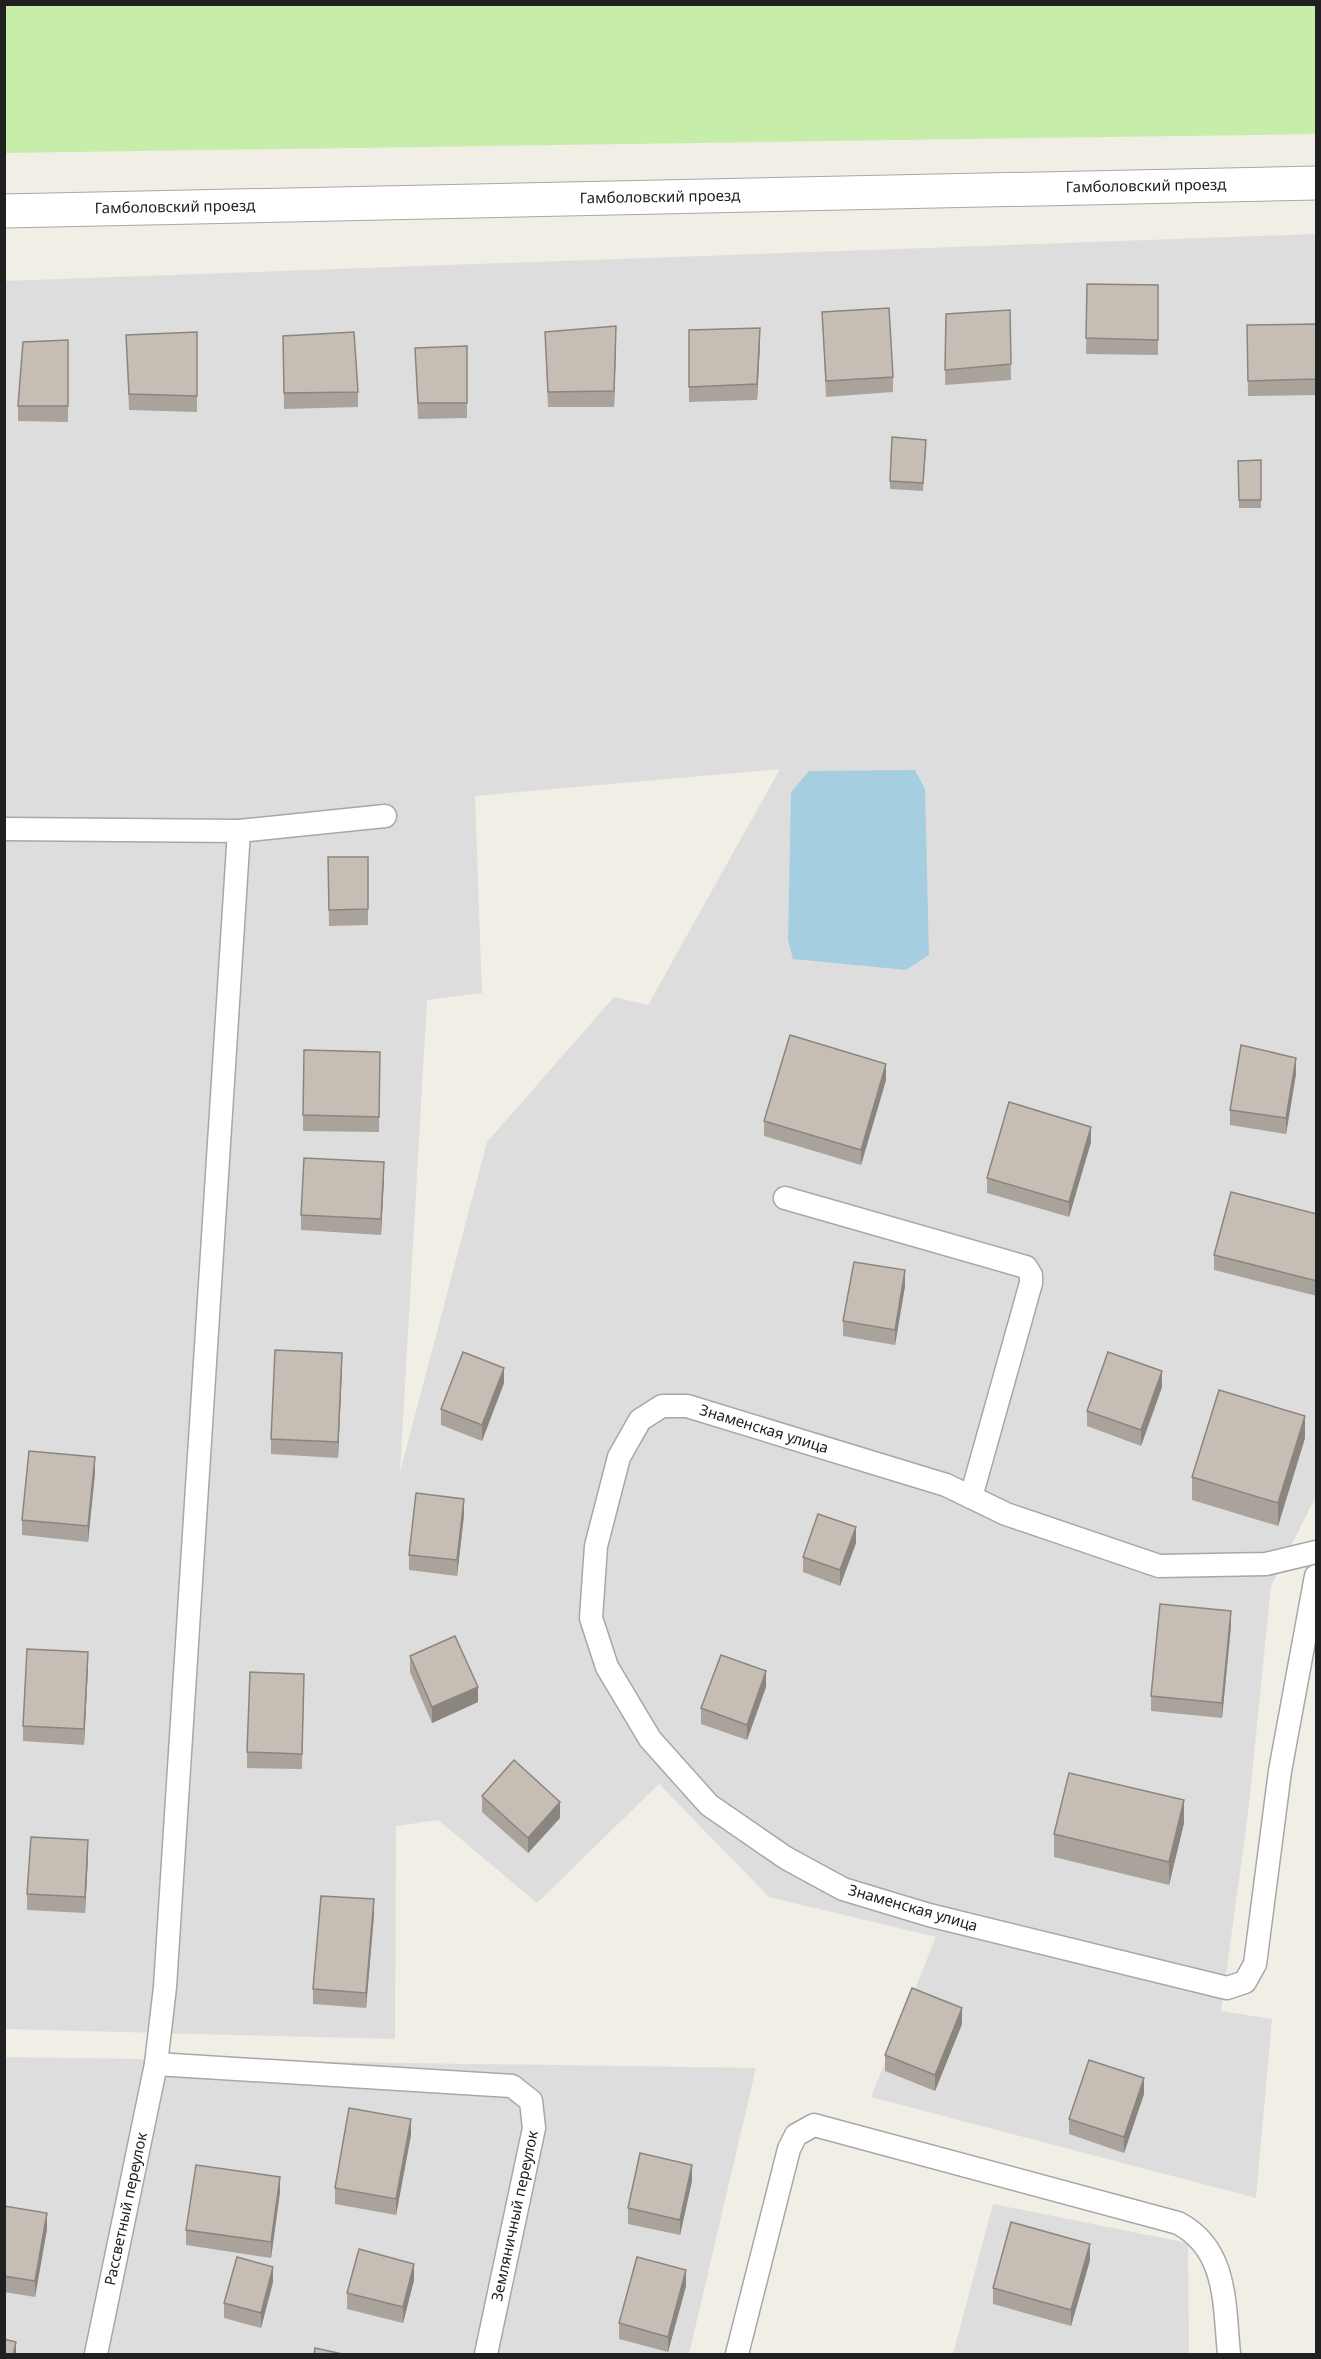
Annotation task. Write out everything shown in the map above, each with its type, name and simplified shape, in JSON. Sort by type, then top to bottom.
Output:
[{"type":"street","name":"Гамболовский проезд","points":[[4,211],[1317,183]]},
{"type":"lane","points":[[4,829],[239,831],[385,816]]},
{"type":"lane","name":"Рассветный переулок","points":[[96,2355],[156,2064],[165,1987],[239,831]]},
{"type":"lane","points":[[785,1198],[1026,1267],[1031,1283],[971,1497]]},
{"type":"lane","name":"Знаменская улица","points":[[1317,1552],[1266,1564],[1159,1566],[1006,1514],[946,1485],[687,1406],[662,1406],[640,1420],[619,1457],[596,1546],[591,1618],[607,1667],[650,1739],[709,1805],[786,1858],[843,1889],[929,1915],[1227,1988],[1245,1982],[1255,1964],[1280,1771],[1317,1576]]},
{"type":"lane","name":"Земляничный переулок","points":[[156,2064],[512,2085],[531,2100],[534,2128],[486,2355]]},
{"type":"lane","points":[[737,2355],[789,2149],[796,2135],[814,2125],[1178,2223],[1196,2232],[1210,2250],[1222,2282],[1229,2355]]},
{"type":"shaded area","points":[[1316,234],[1316,1496],[1271,1586],[1248,1814],[1221,2011],[1272,2019],[1256,2198],[871,2097],[936,1937],[769,1897],[659,1784],[537,1903],[438,1820],[396,1826],[395,2039],[5,2029],[4,281]],"holes":[[[780,769],[648,1005],[614,997],[487,1142],[400,1472],[427,1000],[482,993],[475,796]]]},
{"type":"shaded area","points":[[5,2057],[756,2068],[689,2354],[5,2354]]},
{"type":"shaded area","points":[[993,2204],[1188,2243],[1189,2354],[953,2354]]},
{"type":"green space","points":[[4,5],[1316,5],[1316,134],[5,153]]},
{"type":"water","points":[[915,770],[925,789],[929,955],[906,970],[793,959],[788,940],[791,792],[809,771]]},
{"type":"building","points":[[1087,284],[1158,285],[1158,340],[1086,338]]},
{"type":"building","points":[[889,308],[893,377],[826,381],[822,312]]},
{"type":"building","points":[[1010,310],[1011,364],[945,370],[946,314]]},
{"type":"building","points":[[1317,324],[1317,379],[1248,381],[1247,325]]},
{"type":"building","points":[[616,326],[614,391],[548,392],[545,332]]},
{"type":"building","points":[[760,328],[757,384],[689,387],[689,330]]},
{"type":"building","points":[[197,332],[197,396],[129,394],[126,335]]},
{"type":"building","points":[[354,332],[358,392],[284,393],[283,336]]},
{"type":"building","points":[[68,340],[68,406],[18,406],[23,342]]},
{"type":"building","points":[[467,346],[467,403],[418,403],[415,348]]},
{"type":"building","points":[[892,437],[926,440],[923,483],[890,481]]},
{"type":"building","points":[[1261,460],[1261,500],[1239,500],[1238,461]]},
{"type":"building","points":[[328,857],[368,857],[368,909],[329,910]]},
{"type":"building","points":[[790,1035],[886,1064],[861,1150],[764,1121]]},
{"type":"building","points":[[1241,1045],[1296,1058],[1286,1118],[1230,1110]]},
{"type":"building","points":[[304,1050],[380,1052],[379,1117],[303,1115]]},
{"type":"building","points":[[1009,1102],[1091,1127],[1069,1202],[987,1178]]},
{"type":"building","points":[[304,1158],[384,1162],[381,1219],[301,1215]]},
{"type":"building","points":[[1231,1192],[1317,1214],[1317,1281],[1214,1255]]},
{"type":"building","points":[[854,1262],[905,1270],[895,1330],[843,1321]]},
{"type":"building","points":[[275,1350],[342,1353],[338,1442],[271,1439]]},
{"type":"building","points":[[463,1352],[504,1368],[482,1425],[441,1409]]},
{"type":"building","points":[[1108,1352],[1162,1371],[1141,1430],[1087,1411]]},
{"type":"building","points":[[1219,1390],[1305,1416],[1278,1503],[1192,1477]]},
{"type":"building","points":[[29,1451],[95,1457],[88,1526],[22,1520]]},
{"type":"building","points":[[416,1493],[464,1499],[457,1560],[409,1555]]},
{"type":"building","points":[[818,1514],[856,1527],[840,1570],[803,1557]]},
{"type":"building","points":[[1160,1604],[1231,1611],[1222,1703],[1151,1696]]},
{"type":"building","points":[[455,1636],[478,1687],[432,1707],[410,1656]]},
{"type":"building","points":[[27,1649],[88,1652],[84,1729],[23,1726]]},
{"type":"building","points":[[721,1655],[766,1671],[747,1725],[701,1708]]},
{"type":"building","points":[[250,1672],[304,1674],[302,1754],[247,1752]]},
{"type":"building","points":[[514,1760],[560,1802],[528,1838],[482,1796]]},
{"type":"building","points":[[1069,1773],[1184,1800],[1169,1862],[1054,1834]]},
{"type":"building","points":[[31,1837],[88,1840],[85,1897],[27,1894]]},
{"type":"building","points":[[321,1896],[374,1899],[366,1993],[313,1989]]},
{"type":"building","points":[[912,1988],[962,2008],[935,2075],[885,2055]]},
{"type":"building","points":[[1089,2060],[1144,2078],[1124,2137],[1069,2119]]},
{"type":"building","points":[[349,2108],[411,2119],[396,2199],[335,2188]]},
{"type":"building","points":[[640,2153],[692,2165],[680,2220],[628,2208]]},
{"type":"building","points":[[196,2165],[280,2177],[271,2242],[186,2230]]},
{"type":"building","points":[[4,2206],[47,2213],[35,2281],[4,2276]]},
{"type":"building","points":[[1011,2222],[1090,2244],[1071,2310],[993,2288]]},
{"type":"building","points":[[359,2249],[414,2264],[403,2307],[347,2293]]},
{"type":"building","points":[[237,2257],[273,2267],[261,2313],[224,2303]]},
{"type":"building","points":[[637,2257],[686,2270],[668,2337],[619,2323]]},
{"type":"building","points":[[4,2339],[16,2342],[13,2355],[4,2355]]},
{"type":"building","points":[[315,2348],[347,2355],[314,2355]]}]
